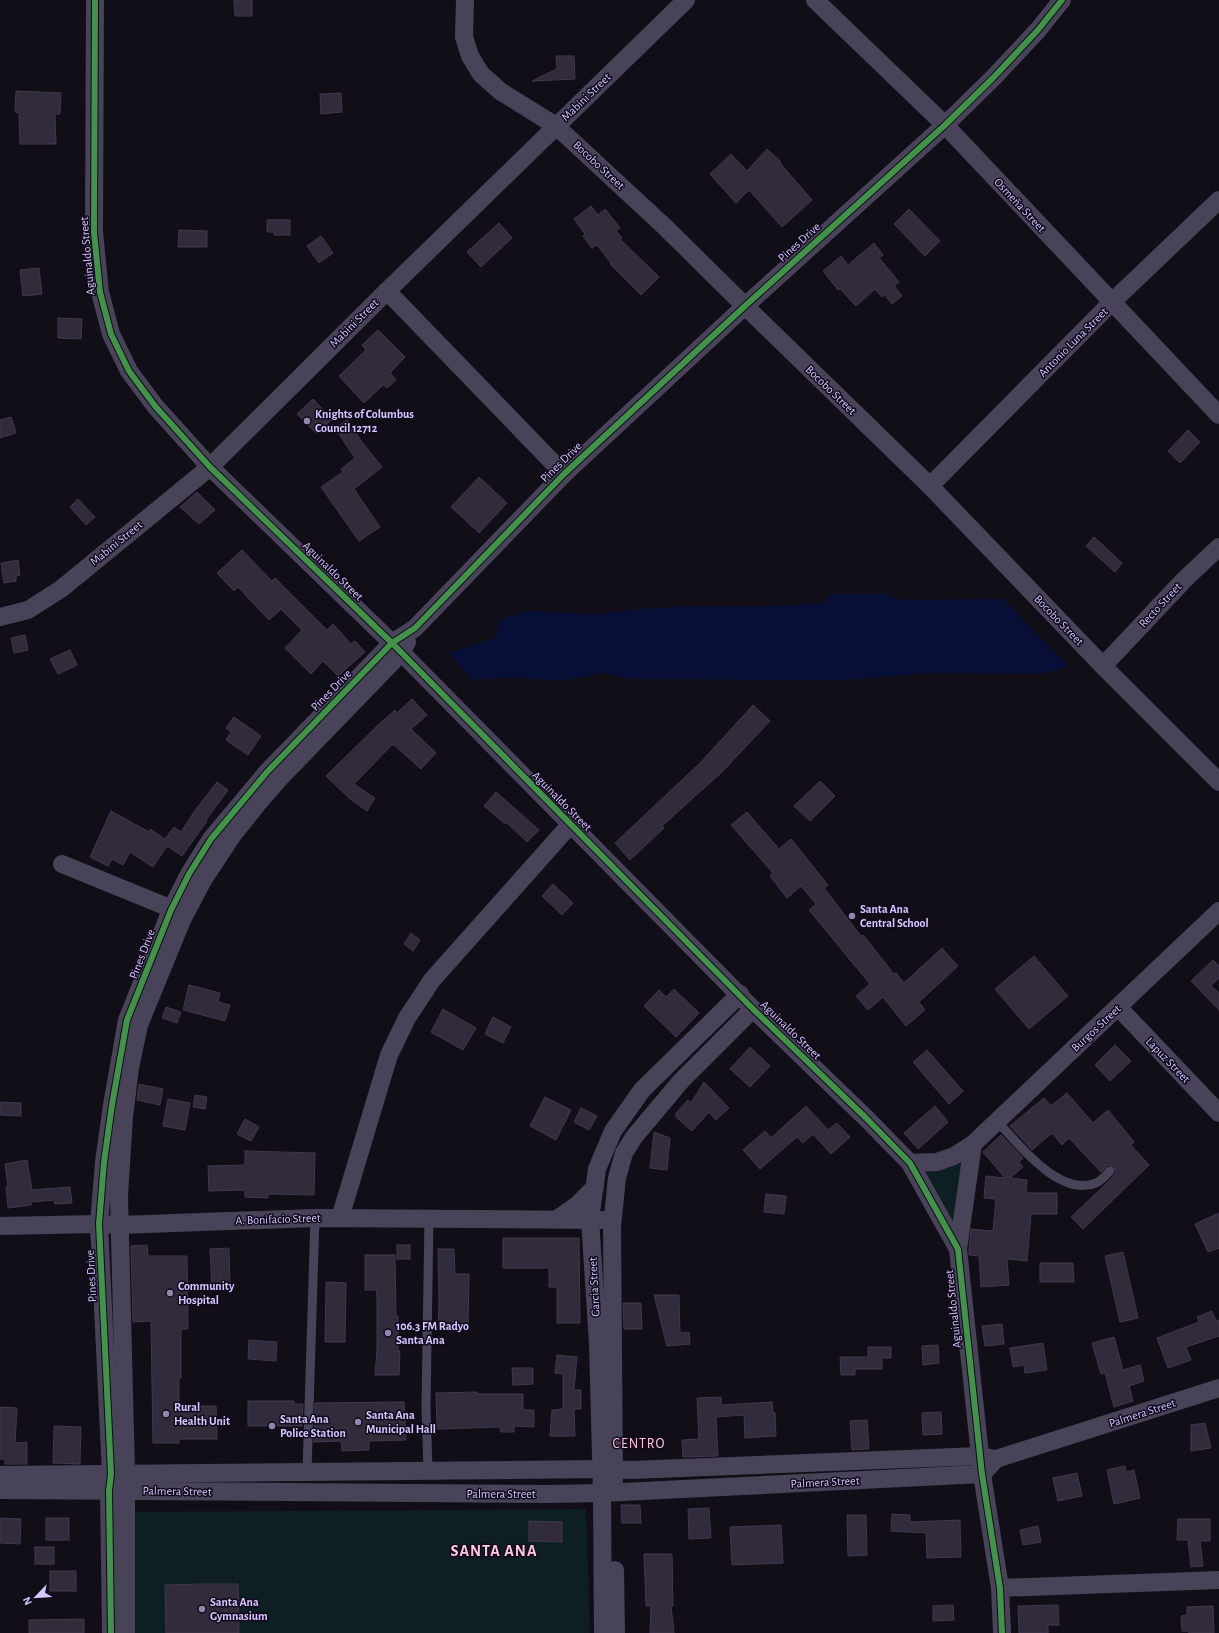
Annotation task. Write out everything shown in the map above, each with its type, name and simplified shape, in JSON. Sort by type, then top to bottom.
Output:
[{"type":"street","name":"Aguinaldo Street","points":[[95,0],[94,232],[100,292],[111,334],[129,371],[155,406],[210,467],[396,648],[570,825],[740,994],[753,1009],[866,1118],[910,1163],[958,1249],[986,1463],[1000,1588],[1002,1633]]},
{"type":"street","name":"Bocobo Street","points":[[465,0],[464,37],[470,56],[482,74],[500,91],[556,126],[666,227],[930,486],[1103,666],[1219,782]]},
{"type":"street","name":"Mabini Street","points":[[0,617],[28,610],[61,589],[210,467],[386,291],[686,0]]},
{"type":"street","name":"Osmeña Street","points":[[815,0],[945,125],[1219,415]]},
{"type":"street","name":"Pines Drive","points":[[111,1633],[118,1482],[120,1196],[124,1117],[132,1061],[140,1025],[178,912],[189,874],[211,839],[267,772],[396,648],[564,474],[745,306],[945,125],[1033,36],[1062,0]]},
{"type":"street","name":"Antonio Luna Street","points":[[930,486],[1112,302],[1219,200]]},
{"type":"street","points":[[386,291],[564,474]]},
{"type":"street","name":"Recto Street","points":[[1103,666],[1184,580],[1219,546]]},
{"type":"street","points":[[340,1218],[389,1055],[407,1018],[432,980],[570,825]]},
{"type":"street","points":[[62,864],[178,912]]},
{"type":"street","name":"Burgos Street","points":[[910,1163],[937,1162],[954,1156],[973,1144],[1219,911]]},
{"type":"street","name":"Pines Drive","points":[[126,1633],[118,1482],[99,1224],[104,1162],[112,1105],[127,1020],[178,912]]},
{"type":"street","name":"Garcia Street","points":[[608,1469],[590,1219],[597,1169],[612,1131],[642,1090],[740,994]]},
{"type":"street","name":"Lapuz Street","points":[[1118,1008],[1219,1113]]},
{"type":"street","name":"Garcia Street","points":[[603,1633],[612,1337],[613,1220],[617,1178],[624,1153],[634,1137],[681,1081],[753,1009]]},
{"type":"street","points":[[958,1249],[973,1144]]},
{"type":"street","points":[[557,1219],[577,1205],[595,1187]]},
{"type":"street","name":"A. Bonifacio Street","points":[[0,1226],[120,1225],[315,1218],[613,1220]]},
{"type":"street","name":"Palmera Street","points":[[0,1475],[118,1482],[368,1493],[547,1494],[608,1492],[986,1463],[1219,1388]]},
{"type":"street","name":"Palmera Street","points":[[0,1490],[307,1471],[652,1469],[986,1463]]},
{"type":"street","points":[[368,1493],[369,1470]]},
{"type":"street","name":"Garcia Street","points":[[608,1492],[616,1633]]},
{"type":"street","points":[[1000,1588],[1219,1580]]},
{"type":"lane","points":[[998,1121],[1034,1162],[1048,1172],[1069,1182],[1085,1186],[1097,1182],[1110,1171]]},
{"type":"lane","points":[[307,1471],[315,1218]]},
{"type":"lane","points":[[428,1470],[426,1407],[429,1218]]},
{"type":"shaded area","points":[[829,594],[887,594],[898,600],[1003,599],[1069,667],[1039,674],[934,673],[844,680],[630,679],[605,673],[560,681],[516,677],[472,680],[449,653],[495,638],[501,619],[527,611],[598,614],[640,609],[694,606],[774,606],[826,603]]},
{"type":"shaded area","points":[[963,1162],[954,1234],[923,1172],[944,1169]]},
{"type":"shaded area","points":[[586,1509],[590,1633],[132,1633],[134,1512]]},
{"type":"building","points":[[234,0],[252,0],[252,16],[235,16]]},
{"type":"building","points":[[556,56],[574,56],[575,79],[532,81],[557,69]]},
{"type":"building","points":[[16,91],[61,93],[60,114],[55,114],[56,144],[20,144],[19,113],[15,112]]},
{"type":"building","points":[[341,93],[342,112],[321,114],[320,94]]},
{"type":"building","points":[[767,149],[781,162],[780,163],[812,200],[782,227],[749,190],[736,203],[710,174],[731,154],[747,171]]},
{"type":"building","points":[[591,206],[598,215],[605,209],[620,228],[616,231],[622,238],[620,239],[659,277],[641,295],[610,264],[611,263],[597,245],[592,248],[583,236],[585,234],[574,219]]},
{"type":"building","points":[[909,209],[940,241],[925,256],[894,224]]},
{"type":"building","points":[[267,220],[290,220],[290,235],[274,235],[274,232],[267,232]]},
{"type":"building","points":[[499,223],[512,238],[481,267],[467,252]]},
{"type":"building","points":[[179,230],[207,231],[207,247],[178,247]]},
{"type":"building","points":[[321,236],[333,253],[319,263],[307,246]]},
{"type":"building","points":[[874,243],[883,255],[879,258],[899,282],[894,286],[902,296],[892,304],[884,294],[882,297],[875,289],[856,306],[840,289],[838,290],[823,271],[841,256],[848,265]]},
{"type":"building","points":[[39,268],[42,294],[23,296],[20,270]]},
{"type":"building","points":[[58,318],[82,319],[81,339],[58,338]]},
{"type":"building","points":[[378,330],[405,357],[390,373],[396,380],[387,388],[383,385],[364,403],[339,376],[366,350],[362,345]]},
{"type":"building","points":[[313,399],[332,419],[317,434],[297,414]]},
{"type":"building","points":[[11,417],[16,433],[0,438],[0,420]]},
{"type":"building","points":[[347,420],[382,467],[354,489],[380,527],[359,541],[321,487],[343,472],[341,469],[355,458],[335,428]]},
{"type":"building","points":[[1188,430],[1200,442],[1180,463],[1168,451]]},
{"type":"building","points":[[479,477],[507,503],[479,533],[451,507]]},
{"type":"building","points":[[197,492],[215,510],[199,524],[180,507]]},
{"type":"building","points":[[78,499],[95,517],[86,525],[70,507]]},
{"type":"building","points":[[1094,537],[1122,563],[1115,572],[1086,546]]},
{"type":"building","points":[[242,550],[272,581],[275,578],[327,630],[333,624],[351,644],[355,641],[365,652],[338,676],[323,661],[311,674],[285,648],[302,630],[281,609],[269,620],[238,587],[234,591],[217,573]]},
{"type":"building","points":[[18,560],[20,575],[16,576],[16,581],[4,583],[1,563]]},
{"type":"building","points":[[25,635],[28,650],[14,653],[11,638]]},
{"type":"building","points":[[70,650],[77,665],[58,674],[50,659]]},
{"type":"building","points":[[412,699],[427,715],[411,729],[436,753],[421,769],[394,745],[392,745],[354,784],[375,798],[367,811],[350,799],[326,776],[377,726],[395,710],[397,713]]},
{"type":"building","points":[[753,705],[770,721],[723,771],[662,826],[664,828],[630,860],[615,843],[701,762]]},
{"type":"building","points":[[234,717],[261,736],[248,755],[226,740],[231,732],[226,728]]},
{"type":"building","points":[[820,781],[835,796],[810,821],[794,806]]},
{"type":"building","points":[[217,782],[228,790],[182,856],[167,846],[153,867],[130,852],[123,865],[112,859],[108,866],[90,857],[111,811],[149,832],[150,829],[165,839],[174,827],[181,832]]},
{"type":"building","points":[[496,792],[539,830],[527,842],[506,822],[505,824],[484,806]]},
{"type":"building","points":[[747,812],[779,849],[791,839],[828,885],[824,888],[861,936],[863,935],[894,974],[896,973],[904,983],[942,948],[958,966],[919,1002],[925,1010],[906,1026],[883,997],[868,1010],[856,996],[870,984],[809,910],[816,904],[801,886],[787,898],[770,876],[773,873],[731,825]]},
{"type":"building","points":[[553,884],[573,903],[562,915],[542,896]]},
{"type":"building","points":[[411,933],[420,940],[413,951],[404,944]]},
{"type":"building","points":[[1034,956],[1068,996],[1029,1029],[995,989]]},
{"type":"building","points":[[1213,960],[1219,966],[1219,978],[1211,986],[1219,993],[1219,1010],[1191,981]]},
{"type":"building","points":[[189,985],[220,993],[218,1002],[230,1005],[225,1021],[183,1010]]},
{"type":"building","points":[[674,989],[699,1013],[676,1037],[644,1006],[659,990],[666,997]]},
{"type":"building","points":[[166,1007],[181,1012],[177,1023],[162,1018]]},
{"type":"building","points":[[443,1009],[476,1028],[463,1050],[431,1032]]},
{"type":"building","points":[[493,1017],[511,1027],[503,1043],[485,1034]]},
{"type":"building","points":[[1115,1045],[1131,1061],[1110,1081],[1095,1065]]},
{"type":"building","points":[[750,1047],[770,1066],[750,1087],[730,1069]]},
{"type":"building","points":[[927,1050],[963,1091],[949,1104],[913,1062]]},
{"type":"building","points":[[704,1082],[729,1108],[716,1120],[709,1112],[692,1131],[676,1117],[676,1113],[688,1100],[691,1103]]},
{"type":"building","points":[[139,1084],[163,1089],[160,1105],[137,1100]]},
{"type":"building","points":[[1067,1093],[1093,1123],[1108,1110],[1134,1142],[1131,1145],[1149,1165],[1083,1229],[1071,1217],[1116,1173],[1114,1167],[1108,1165],[1101,1172],[1069,1138],[1062,1145],[1052,1133],[1032,1150],[1010,1126],[1044,1098],[1051,1106]]},
{"type":"building","points":[[195,1095],[207,1097],[205,1109],[193,1107]]},
{"type":"building","points":[[545,1097],[571,1110],[556,1140],[530,1126]]},
{"type":"building","points":[[168,1099],[190,1103],[185,1130],[163,1126]]},
{"type":"building","points":[[0,1102],[21,1103],[21,1116],[0,1115]]},
{"type":"building","points":[[806,1106],[828,1130],[837,1123],[850,1137],[831,1154],[813,1134],[803,1143],[797,1137],[760,1169],[743,1150],[765,1131],[771,1138]]},
{"type":"building","points":[[935,1106],[948,1122],[918,1149],[904,1133]]},
{"type":"building","points":[[581,1108],[597,1116],[589,1130],[574,1122]]},
{"type":"building","points":[[245,1119],[259,1127],[251,1141],[237,1134]]},
{"type":"building","points":[[654,1132],[670,1138],[667,1170],[650,1168]]},
{"type":"building","points":[[1001,1135],[1023,1158],[1019,1162],[1023,1167],[1010,1178],[1027,1180],[1026,1193],[1057,1193],[1057,1214],[1031,1214],[1027,1261],[1007,1259],[1009,1285],[981,1287],[979,1256],[969,1255],[971,1229],[993,1231],[996,1199],[984,1198],[986,1176],[1005,1178],[983,1152]]},
{"type":"building","points":[[245,1151],[315,1153],[314,1195],[268,1194],[268,1198],[245,1197],[245,1190],[209,1191],[208,1166],[245,1165]]},
{"type":"building","points":[[27,1160],[32,1190],[70,1187],[72,1203],[55,1204],[54,1200],[31,1202],[31,1205],[8,1208],[6,1187],[8,1186],[5,1164]]},
{"type":"building","points":[[766,1194],[786,1196],[784,1214],[764,1212]]},
{"type":"building","points":[[1219,1213],[1219,1248],[1208,1252],[1195,1224]]},
{"type":"building","points":[[503,1238],[579,1238],[580,1323],[557,1323],[557,1287],[549,1287],[549,1268],[503,1268]]},
{"type":"building","points":[[147,1245],[148,1256],[187,1256],[188,1329],[181,1329],[181,1378],[179,1378],[179,1406],[216,1406],[217,1439],[179,1439],[179,1443],[153,1443],[151,1321],[133,1322],[131,1246]]},
{"type":"building","points":[[397,1245],[410,1245],[410,1259],[397,1259]]},
{"type":"building","points":[[229,1248],[230,1288],[212,1289],[210,1249]]},
{"type":"building","points":[[438,1249],[454,1249],[455,1274],[469,1274],[468,1329],[438,1327]]},
{"type":"building","points":[[1123,1252],[1138,1318],[1120,1322],[1105,1256]]},
{"type":"building","points":[[365,1255],[395,1255],[396,1316],[398,1316],[398,1351],[400,1351],[399,1375],[375,1375],[377,1350],[377,1298],[376,1290],[365,1290]]},
{"type":"building","points":[[1040,1263],[1073,1263],[1074,1282],[1040,1282]]},
{"type":"building","points":[[326,1282],[346,1283],[345,1342],[325,1342]]},
{"type":"building","points":[[654,1295],[679,1295],[680,1333],[689,1332],[690,1344],[667,1346]]},
{"type":"building","points":[[623,1303],[641,1303],[642,1329],[624,1329]]},
{"type":"building","points":[[1212,1311],[1216,1321],[1219,1320],[1219,1336],[1186,1347],[1191,1360],[1168,1368],[1157,1338],[1199,1322],[1197,1317]]},
{"type":"building","points":[[1002,1324],[1004,1344],[985,1346],[982,1326]]},
{"type":"building","points":[[1114,1337],[1123,1370],[1140,1365],[1144,1381],[1129,1386],[1133,1401],[1114,1407],[1105,1373],[1101,1374],[1092,1343]]},
{"type":"building","points":[[249,1340],[277,1342],[276,1361],[248,1359]]},
{"type":"building","points":[[1043,1343],[1047,1370],[1025,1373],[1024,1365],[1013,1367],[1010,1348]]},
{"type":"building","points":[[938,1345],[939,1363],[923,1365],[922,1346]]},
{"type":"building","points":[[868,1347],[891,1347],[891,1358],[882,1358],[882,1369],[855,1369],[855,1375],[841,1375],[840,1357],[868,1357]]},
{"type":"building","points":[[557,1355],[577,1357],[574,1390],[581,1390],[581,1409],[574,1409],[575,1436],[550,1436],[552,1410],[563,1409],[563,1374],[555,1373]]},
{"type":"building","points":[[512,1368],[533,1368],[533,1384],[513,1385]]},
{"type":"building","points":[[477,1392],[477,1394],[523,1394],[523,1410],[534,1410],[534,1427],[514,1426],[514,1432],[501,1432],[500,1427],[437,1429],[436,1393]]},
{"type":"building","points":[[721,1397],[721,1405],[772,1402],[773,1413],[775,1413],[776,1436],[745,1438],[744,1415],[716,1417],[718,1456],[683,1457],[682,1440],[699,1439],[697,1398]]},
{"type":"building","points":[[248,1401],[294,1401],[294,1404],[303,1404],[302,1426],[248,1426]]},
{"type":"building","name":"Santa Ana Municipal Hall","points":[[404,1402],[406,1440],[369,1441],[369,1450],[342,1451],[341,1441],[314,1442],[315,1403]]},
{"type":"building","points":[[0,1407],[17,1408],[15,1443],[27,1442],[27,1464],[5,1464],[5,1459],[0,1459]]},
{"type":"building","points":[[941,1412],[942,1434],[923,1435],[922,1413]]},
{"type":"building","points":[[867,1420],[869,1449],[852,1450],[850,1421]]},
{"type":"building","points":[[1205,1423],[1211,1448],[1191,1451],[1191,1425]]},
{"type":"building","points":[[54,1426],[81,1427],[80,1464],[53,1463]]},
{"type":"building","points":[[1125,1466],[1126,1472],[1134,1470],[1140,1498],[1114,1504],[1107,1470]]},
{"type":"building","points":[[1077,1473],[1082,1496],[1058,1501],[1053,1478]]},
{"type":"building","points":[[621,1505],[640,1505],[641,1523],[622,1523]]},
{"type":"building","points":[[709,1508],[711,1538],[689,1539],[688,1509]]},
{"type":"building","points":[[892,1514],[910,1515],[910,1522],[960,1520],[961,1557],[927,1558],[926,1533],[891,1531]]},
{"type":"building","points":[[847,1515],[866,1515],[867,1555],[848,1556]]},
{"type":"building","points":[[0,1518],[21,1519],[20,1544],[0,1543]]},
{"type":"building","points":[[46,1518],[69,1518],[69,1540],[46,1540]]},
{"type":"building","points":[[1178,1519],[1210,1519],[1210,1541],[1200,1541],[1203,1566],[1191,1567],[1188,1540],[1177,1540]]},
{"type":"building","points":[[529,1521],[562,1522],[562,1542],[529,1541]]},
{"type":"building","points":[[781,1525],[783,1563],[732,1565],[730,1527]]},
{"type":"building","points":[[1038,1526],[1041,1542],[1023,1545],[1020,1530]]},
{"type":"building","points":[[35,1547],[54,1547],[54,1564],[35,1564]]},
{"type":"building","points":[[644,1554],[672,1554],[673,1606],[671,1606],[674,1633],[650,1633],[651,1606],[646,1606]]},
{"type":"building","points":[[50,1571],[76,1571],[76,1591],[50,1591]]},
{"type":"building","name":"Santa Ana Gymnasium","points":[[238,1584],[239,1633],[166,1633],[165,1585]]},
{"type":"building","points":[[953,1605],[954,1620],[933,1621],[933,1606]]},
{"type":"building","points":[[1058,1605],[1059,1625],[1048,1625],[1048,1633],[1019,1633],[1018,1606]]},
{"type":"building","points":[[1213,1606],[1214,1633],[1189,1633],[1188,1631],[1182,1631],[1181,1616],[1187,1615],[1187,1607]]},
{"type":"building","points":[[84,1619],[84,1633],[29,1633],[29,1620]]},
{"type":"cycle path","points":[[95,0],[94,232],[100,292],[111,334],[129,371],[155,406],[210,467],[392,643],[753,1009],[866,1118],[910,1163],[958,1249],[982,1474],[1000,1588],[1002,1633]]},
{"type":"cycle path","points":[[111,1633],[109,1491],[111,1474],[99,1224],[104,1162],[112,1105],[127,1020],[171,910],[189,874],[211,839],[267,772],[392,643],[415,628],[564,474],[745,306],[945,125],[993,78],[1038,30],[1062,0]]},
{"type":"place","name":"Knights of Columbus Council 12712","points":[[307,421]]},
{"type":"place","name":"Santa Ana Central School","points":[[852,916]]},
{"type":"place","name":"Community Hospital","points":[[170,1293]]},
{"type":"place","name":"106.3 FM Radyo Santa Ana","points":[[388,1333]]},
{"type":"place","name":"Rural Health Unit","points":[[166,1414]]},
{"type":"place","name":"Santa Ana Municipal Hall","points":[[358,1422]]},
{"type":"place","name":"Santa Ana Police Station","points":[[272,1426]]},
{"type":"place","name":"Santa Ana Gymnasium","points":[[202,1609]]},
{"type":"district","name":"CENTRO","points":[[639,1443]]},
{"type":"district","name":"SANTA ANA","points":[[494,1550]]}]
